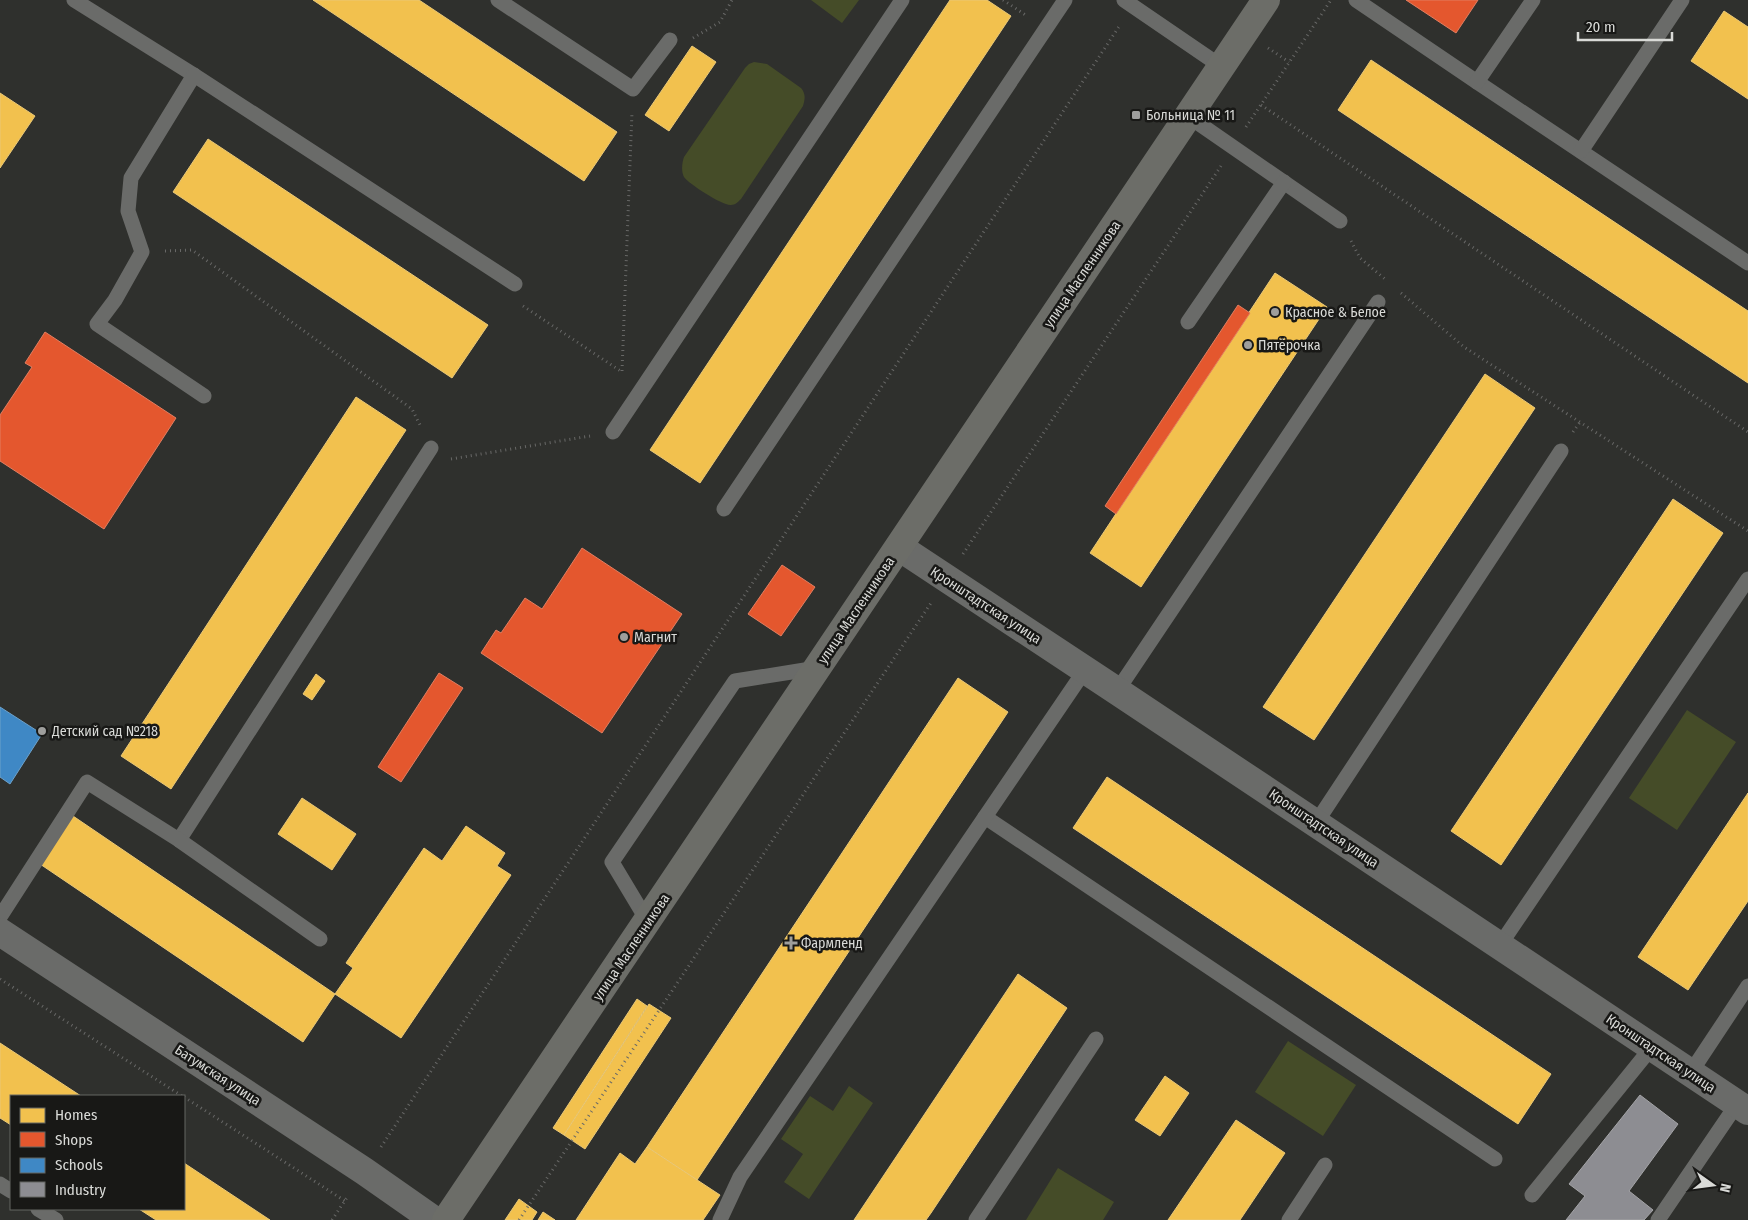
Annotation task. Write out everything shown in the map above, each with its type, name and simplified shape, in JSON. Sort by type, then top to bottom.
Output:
[{"type":"street","name":"улица Масленникова","points":[[446,1220],[1266,0]]},
{"type":"street","name":"Кронштадтская улица","points":[[899,548],[1117,690],[1743,1108]]},
{"type":"street","name":"Батумская улица","points":[[0,932],[364,1171],[434,1220]]},
{"type":"lane","points":[[74,0],[194,75],[515,284]]},
{"type":"lane","points":[[498,0],[633,89],[670,40]]},
{"type":"lane","points":[[613,432],[902,0]]},
{"type":"lane","points":[[724,509],[1065,0]]},
{"type":"lane","points":[[1356,0],[1748,262]]},
{"type":"lane","points":[[1476,82],[1533,0]]},
{"type":"lane","points":[[1581,151],[1682,0]]},
{"type":"lane","points":[[1128,3],[1222,66]]},
{"type":"lane","points":[[194,75],[131,178],[128,211],[142,252],[115,300],[97,324],[204,396]]},
{"type":"lane","points":[[1188,116],[1340,221]]},
{"type":"lane","points":[[1188,322],[1284,182]]},
{"type":"lane","points":[[1117,690],[1378,302]]},
{"type":"lane","points":[[179,840],[431,448]]},
{"type":"lane","points":[[1316,823],[1561,451]]},
{"type":"lane","points":[[1500,945],[1748,579]]},
{"type":"lane","points":[[648,922],[612,862],[734,681],[817,668]]},
{"type":"lane","points":[[720,1220],[740,1177],[1086,670]]},
{"type":"lane","points":[[0,916],[87,782],[179,840],[320,938]]},
{"type":"lane","points":[[985,817],[1495,1159]]},
{"type":"lane","points":[[1691,1072],[1748,986]]},
{"type":"lane","points":[[976,1220],[1096,1039]]},
{"type":"lane","points":[[1532,1195],[1652,1047]]},
{"type":"lane","points":[[1658,1220],[1743,1108]]},
{"type":"lane","points":[[1289,1220],[1325,1165]]},
{"type":"lane","points":[[40,1210],[56,1220]]},
{"type":"path","points":[[670,40],[692,38],[720,22],[732,0]]},
{"type":"path","points":[[519,1220],[1331,0]]},
{"type":"path","points":[[332,1220],[1128,3]]},
{"type":"path","points":[[622,371],[633,89]]},
{"type":"path","points":[[1261,105],[1748,432]]},
{"type":"path","points":[[1340,221],[1360,258],[1390,284]]},
{"type":"path","points":[[142,252],[192,250],[412,409],[431,448]]},
{"type":"path","points":[[515,284],[510,297],[644,386]]},
{"type":"path","points":[[1398,290],[1464,348],[1748,531]]},
{"type":"path","points":[[421,464],[613,432]]},
{"type":"path","points":[[0,979],[180,1095]]},
{"type":"path","points":[[185,1098],[345,1201]]},
{"type":"green space","points":[[811,0],[859,0],[842,23]]},
{"type":"green space","points":[[754,62],[767,64],[801,88],[804,94],[804,101],[803,106],[741,199],[731,205],[706,194],[692,184],[684,177],[682,167],[684,157],[745,68]]},
{"type":"green space","points":[[1687,710],[1736,742],[1677,830],[1629,798]]},
{"type":"green space","points":[[1288,1041],[1356,1085],[1323,1136],[1255,1092]]},
{"type":"green space","points":[[849,1086],[873,1103],[809,1199],[784,1182],[803,1154],[781,1139],[810,1096],[833,1111]]},
{"type":"green space","points":[[1058,1168],[1114,1202],[1103,1220],[1026,1220]]},
{"type":"building: Homes","points":[[313,0],[419,0],[617,132],[584,181]]},
{"type":"building: Homes","points":[[950,0],[987,0],[1011,16],[700,483],[650,450]]},
{"type":"building: Homes","points":[[1724,11],[1748,27],[1748,99],[1691,61]]},
{"type":"building: Homes","points":[[692,46],[716,62],[669,131],[645,115]]},
{"type":"building: Homes","points":[[1371,60],[1748,311],[1748,383],[1338,110]]},
{"type":"building: Homes","points":[[0,93],[35,116],[0,168]]},
{"type":"building: Homes","points":[[208,139],[488,325],[452,378],[173,192]]},
{"type":"building: Homes","points":[[1275,273],[1327,307],[1141,587],[1090,553]]},
{"type":"building: Homes","points":[[1485,374],[1535,408],[1314,740],[1263,707]]},
{"type":"building: Homes","points":[[356,397],[406,430],[171,789],[121,756]]},
{"type":"building: Homes","points":[[1673,499],[1723,533],[1501,865],[1451,831]]},
{"type":"building: Homes","points":[[316,674],[325,681],[312,700],[303,694]]},
{"type":"building: Homes","points":[[958,678],[1008,712],[697,1180],[647,1147]]},
{"type":"building: Homes","points":[[1107,777],[1551,1074],[1518,1124],[1073,828]]},
{"type":"building: Homes","points":[[1748,793],[1748,901],[1688,990],[1638,957]]},
{"type":"building: Homes","points":[[302,798],[356,834],[332,870],[278,834]]},
{"type":"building: Homes","points":[[73,816],[335,994],[303,1042],[40,864]]},
{"type":"building: Homes","points":[[466,826],[505,853],[497,866],[511,875],[401,1038],[335,994],[353,968],[346,963],[424,848],[442,861]]},
{"type":"building: Homes","points":[[1018,974],[1067,1008],[931,1213],[926,1220],[854,1220]]},
{"type":"building: Homes","points":[[637,999],[647,1006],[564,1135],[553,1128]]},
{"type":"building: Homes","points":[[649,1004],[671,1018],[585,1149],[564,1135]]},
{"type":"building: Homes","points":[[0,1043],[79,1095],[10,1095],[10,1124],[0,1118]]},
{"type":"building: Homes","points":[[1165,1076],[1189,1093],[1160,1136],[1135,1120]]},
{"type":"building: Homes","points":[[1236,1120],[1285,1153],[1240,1220],[1168,1220]]},
{"type":"building: Homes","points":[[647,1147],[720,1195],[703,1220],[576,1220],[620,1153],[635,1164]]},
{"type":"building: Homes","points":[[185,1164],[270,1220],[156,1220],[141,1210],[185,1210]]},
{"type":"building: Homes","points":[[519,1199],[537,1212],[532,1220],[505,1220]]},
{"type":"building: Homes","points":[[543,1212],[555,1220],[538,1220]]},
{"type":"building: Shops","points":[[1406,0],[1478,0],[1456,33]]},
{"type":"building: Shops","points":[[1238,305],[1250,313],[1116,514],[1105,506]]},
{"type":"building: Shops","points":[[45,332],[176,418],[104,529],[0,461],[0,415],[32,367],[25,363]]},
{"type":"building: Shops","points":[[582,548],[682,614],[602,733],[481,653],[496,630],[501,633],[525,598],[542,609]]},
{"type":"building: Shops","points":[[782,565],[815,587],[781,636],[748,614]]},
{"type":"building: Shops","points":[[439,673],[463,688],[401,782],[378,767]]},
{"type":"building: Schools","points":[[0,707],[42,734],[10,784],[0,777]]},
{"type":"building: Industry","points":[[1640,1095],[1678,1124],[1629,1191],[1653,1210],[1644,1220],[1566,1220],[1585,1196],[1569,1184]]},
{"type":"place","name":"Больница № 11","points":[[1136,115]]},
{"type":"place","name":"Красное & Белое","points":[[1275,312]]},
{"type":"place","name":"Пятёрочка","points":[[1248,345]]},
{"type":"place","name":"Магнит","points":[[624,637]]},
{"type":"place","name":"Детский сад №218","points":[[42,731]]},
{"type":"place","name":"Фармленд","points":[[791,943]]}]
